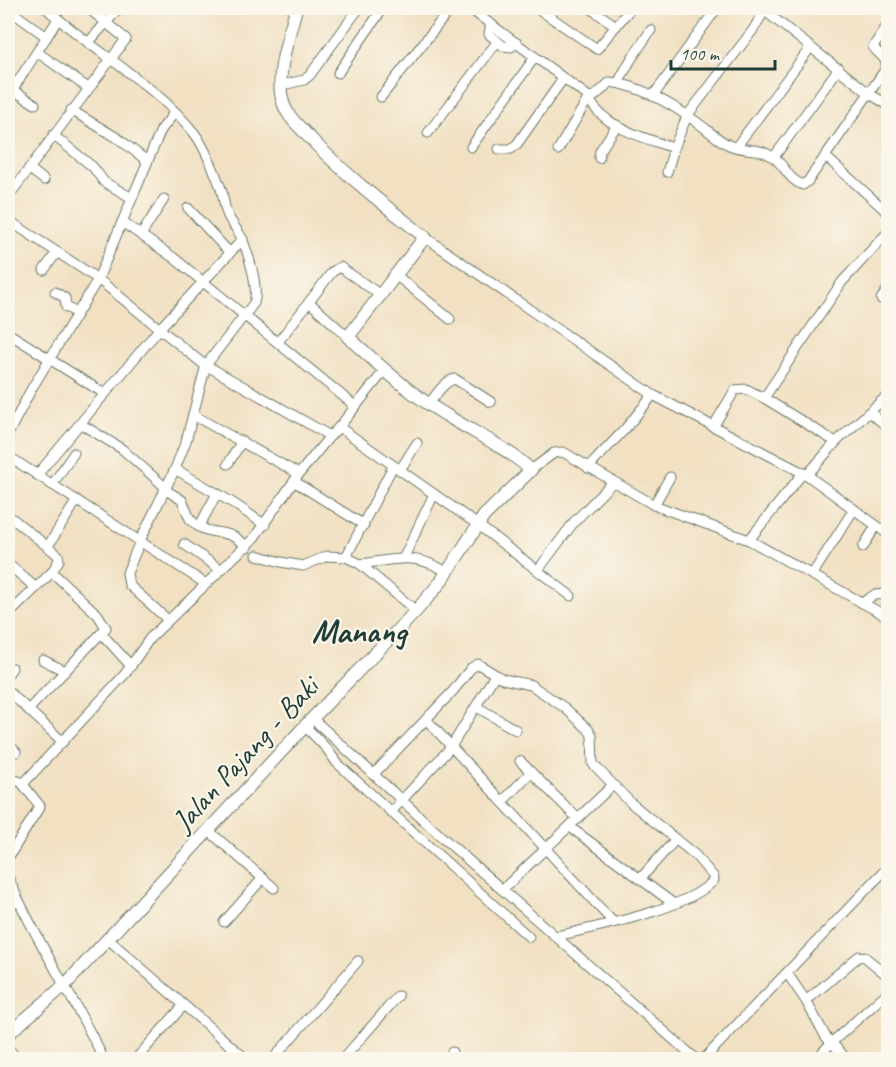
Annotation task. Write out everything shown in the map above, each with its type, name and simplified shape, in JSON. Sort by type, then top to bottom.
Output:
[{"type":"main road","points":[[296,8],[281,72],[284,86],[282,101],[294,121],[330,159],[425,237],[382,296],[348,337],[385,370],[429,404],[501,447],[531,470]]},
{"type":"main road","name":"Jalan Pajang - Baki","points":[[8,1034],[66,984],[308,722],[416,611],[448,573],[489,510],[531,470]]},
{"type":"street","points":[[46,8],[88,43],[112,58],[175,112],[197,135],[221,188],[226,212],[243,239],[256,296],[254,303],[204,364],[193,415],[175,469],[163,486],[127,573],[129,585],[168,620]]},
{"type":"street","points":[[8,197],[126,39],[88,8]]},
{"type":"street","points":[[88,43],[119,8]]},
{"type":"street","points":[[284,86],[304,80],[310,75],[359,8]]},
{"type":"street","points":[[338,72],[383,8]]},
{"type":"street","points":[[381,97],[451,8]]},
{"type":"street","points":[[469,8],[589,98],[594,108],[617,125],[674,148]]},
{"type":"street","points":[[482,17],[489,8]]},
{"type":"street","points":[[537,8],[594,48],[599,48],[631,8]]},
{"type":"street","points":[[591,8],[616,26]]},
{"type":"street","points":[[653,96],[717,8]]},
{"type":"street","points":[[667,172],[687,116],[753,30],[764,8],[810,48],[888,105]]},
{"type":"street","points":[[8,9],[47,37]]},
{"type":"street","points":[[35,104],[9,93],[58,19]]},
{"type":"street","points":[[491,24],[489,34],[497,42],[507,48],[517,43]]},
{"type":"street","points":[[558,150],[589,98],[595,96],[610,82],[618,83],[653,96],[687,116],[728,145],[758,149],[774,157],[790,178],[803,186],[870,94],[888,63],[873,46],[888,24]]},
{"type":"street","points":[[618,83],[651,30]]},
{"type":"street","points":[[428,133],[497,42]]},
{"type":"street","points":[[736,147],[810,48]]},
{"type":"street","points":[[37,52],[88,88]]},
{"type":"street","points":[[471,147],[535,57]]},
{"type":"street","points":[[774,157],[839,68]]},
{"type":"street","points":[[499,149],[511,149],[517,144],[563,79]]},
{"type":"street","points":[[71,110],[119,139],[147,161]]},
{"type":"street","points":[[8,434],[32,388],[98,279],[161,130],[175,112]]},
{"type":"street","points":[[598,158],[617,125]]},
{"type":"street","points":[[53,135],[93,167],[104,182],[132,198]]},
{"type":"street","points":[[825,156],[888,213]]},
{"type":"street","points":[[28,168],[44,180]]},
{"type":"street","points":[[141,235],[165,199]]},
{"type":"street","points":[[188,208],[229,252]]},
{"type":"street","points":[[8,220],[98,279],[204,364],[330,436]]},
{"type":"street","points":[[122,222],[203,282],[356,406]]},
{"type":"street","points":[[764,398],[808,330],[859,263],[888,232]]},
{"type":"street","points":[[425,237],[653,395],[805,474],[888,534]]},
{"type":"street","points":[[37,475],[160,328],[243,239]]},
{"type":"street","points":[[44,270],[57,252]]},
{"type":"street","points":[[278,342],[332,272],[339,267],[382,296]]},
{"type":"street","points":[[397,276],[450,319]]},
{"type":"street","points":[[881,298],[888,289]]},
{"type":"street","points":[[55,292],[65,298],[66,307],[77,313]]},
{"type":"street","points":[[309,302],[348,337]]},
{"type":"street","points":[[8,335],[105,394]]},
{"type":"street","points":[[23,784],[131,666],[145,644],[247,546],[265,525],[297,478],[385,370]]},
{"type":"street","points":[[429,404],[446,384],[455,379],[491,402]]},
{"type":"street","points":[[713,427],[735,390],[739,388],[764,398],[836,442]]},
{"type":"street","points":[[588,468],[653,395]]},
{"type":"street","points":[[749,540],[805,474],[836,442],[888,395]]},
{"type":"street","points":[[869,412],[888,428]]},
{"type":"street","points":[[193,415],[242,441],[364,525]]},
{"type":"street","points":[[81,424],[122,450],[182,500],[190,519],[199,527],[229,533],[238,537],[247,546]]},
{"type":"street","points":[[339,427],[478,525],[572,596]]},
{"type":"street","points":[[228,464],[242,441]]},
{"type":"street","points":[[346,557],[397,468],[417,442]]},
{"type":"street","points":[[531,470],[549,455],[559,452],[570,456],[654,505],[749,540],[888,617]]},
{"type":"street","points":[[52,485],[74,453]]},
{"type":"street","points":[[8,456],[206,584]]},
{"type":"street","points":[[175,469],[217,493],[265,525]]},
{"type":"street","points":[[654,505],[670,477]]},
{"type":"street","points":[[538,570],[574,522],[613,482]]},
{"type":"street","points":[[199,527],[217,493]]},
{"type":"street","points":[[404,557],[434,494]]},
{"type":"street","points":[[48,546],[77,500]]},
{"type":"street","points":[[812,575],[854,509]]},
{"type":"street","points":[[8,515],[48,546],[58,555],[59,559],[52,572],[8,615]]},
{"type":"street","points":[[863,547],[876,526]]},
{"type":"street","points":[[184,544],[221,570]]},
{"type":"street","points":[[257,555],[303,566],[327,556],[346,557],[360,564],[416,611]]},
{"type":"street","points":[[360,564],[404,557],[426,561],[448,573]]},
{"type":"street","points":[[8,564],[36,588]]},
{"type":"street","points":[[29,709],[106,628],[106,624],[52,572]]},
{"type":"street","points":[[862,603],[874,595],[887,594]]},
{"type":"street","points":[[102,634],[131,666]]},
{"type":"street","points":[[44,660],[65,671]]},
{"type":"street","points":[[373,775],[471,668],[478,664],[503,679],[531,685],[565,708],[588,729],[593,741],[593,764],[631,803],[695,855],[714,880],[693,896],[674,904],[557,936]]},
{"type":"street","points":[[391,812],[451,747],[495,675]]},
{"type":"street","points":[[8,693],[29,709],[63,742]]},
{"type":"street","points":[[477,706],[516,730]]},
{"type":"street","points":[[426,719],[613,922]]},
{"type":"street","points":[[308,722],[373,775],[697,1059]]},
{"type":"street","points":[[308,722],[337,763],[529,937]]},
{"type":"street","points":[[8,744],[16,752]]},
{"type":"street","points":[[520,761],[578,819]]},
{"type":"street","points":[[502,802],[531,772]]},
{"type":"street","points":[[8,783],[15,780],[23,784],[40,806],[11,843],[8,858]]},
{"type":"street","points":[[483,894],[500,887],[546,849],[613,785]]},
{"type":"street","points":[[570,827],[674,904]]},
{"type":"street","points":[[209,831],[274,888]]},
{"type":"street","points":[[640,879],[676,838]]},
{"type":"street","points":[[703,1059],[888,867]]},
{"type":"street","points":[[8,877],[18,900],[66,984],[104,1059]]},
{"type":"street","points":[[224,922],[263,878]]},
{"type":"street","points":[[8,908],[18,900]]},
{"type":"street","points":[[108,939],[247,1059]]},
{"type":"street","points":[[806,1001],[859,956],[866,957],[888,976]]},
{"type":"street","points":[[272,1059],[358,962]]},
{"type":"street","points":[[787,973],[831,1043],[848,1059]]},
{"type":"street","points":[[816,1059],[888,992]]},
{"type":"street","points":[[342,1059],[398,996]]},
{"type":"street","points":[[135,1059],[184,1005]]},
{"type":"street","points":[[8,1048],[18,1059]]},
{"type":"district","name":"Manang","points":[[359,631]]}]
